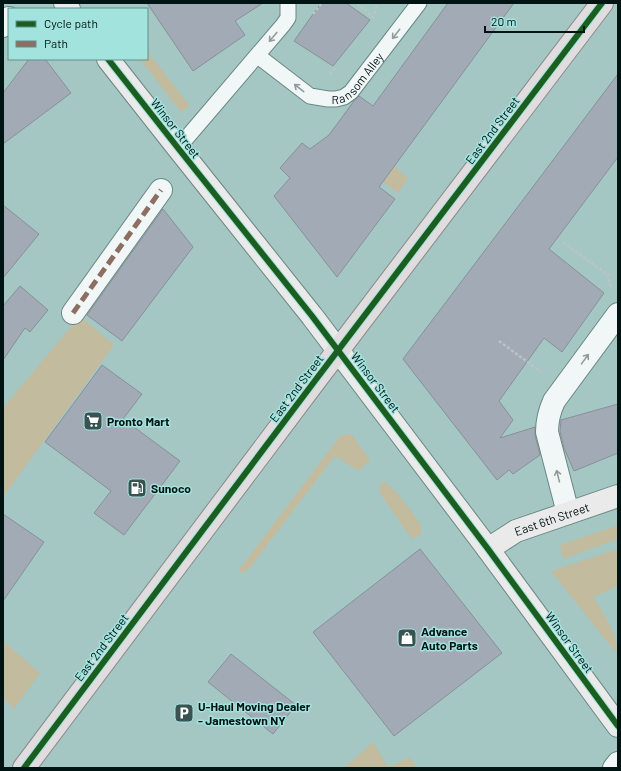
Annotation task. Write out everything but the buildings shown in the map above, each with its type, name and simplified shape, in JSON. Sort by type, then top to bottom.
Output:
[{"type":"main road","name":"East 2nd Street","points":[[24,768],[338,350],[602,3]]},
{"type":"street","name":"Winsor Street","points":[[109,60],[338,350],[488,549],[618,726]]},
{"type":"street","points":[[73,313],[161,190]]},
{"type":"street","points":[[568,513],[547,432],[549,412],[554,401],[618,314]]},
{"type":"street","name":"East 6th Street","points":[[488,549],[516,531],[618,496]]},
{"type":"street","points":[[614,768],[618,763]]},
{"type":"lane","points":[[178,148],[283,25],[288,18],[288,3]]},
{"type":"lane","name":"Ransom Alley","points":[[258,56],[310,96],[328,99],[344,97],[351,92],[420,3]]},
{"type":"path","points":[[357,3],[374,17],[378,3]]},
{"type":"path","points":[[499,341],[547,376]]},
{"type":"shaded area","points":[[148,52],[190,106],[181,112],[141,60],[148,60]]},
{"type":"shaded area","points":[[342,123],[408,178],[398,193],[348,156],[335,159],[321,139],[343,135]]},
{"type":"shaded area","points":[[80,316],[114,345],[3,497],[3,408]]},
{"type":"shaded area","points":[[347,434],[352,435],[370,460],[359,471],[335,456],[249,569],[243,573],[238,571],[340,436]]},
{"type":"shaded area","points":[[384,481],[398,494],[418,520],[421,527],[421,537],[418,535],[412,539],[381,495],[381,483]]},
{"type":"shaded area","points":[[618,525],[618,539],[563,559],[560,545]]},
{"type":"shaded area","points":[[618,549],[617,586],[594,597],[616,640],[616,653],[551,571]]},
{"type":"shaded area","points":[[3,641],[40,673],[14,709],[3,698]]},
{"type":"shaded area","points":[[373,742],[388,767],[410,757],[417,768],[344,768]]},
{"type":"marked path","points":[[73,313],[161,190]]},
{"type":"cycle path","points":[[24,768],[314,382],[602,3]]},
{"type":"cycle path","points":[[109,60],[312,316],[488,549],[618,726]]},
{"type":"place","name":"Pronto Mart","points":[[93,421]]},
{"type":"place","name":"Sunoco","points":[[137,488]]},
{"type":"place","name":"Advance Auto Parts","points":[[407,638]]},
{"type":"place","name":"U-Haul Moving Dealer - Jamestown NY","points":[[184,713]]}]
